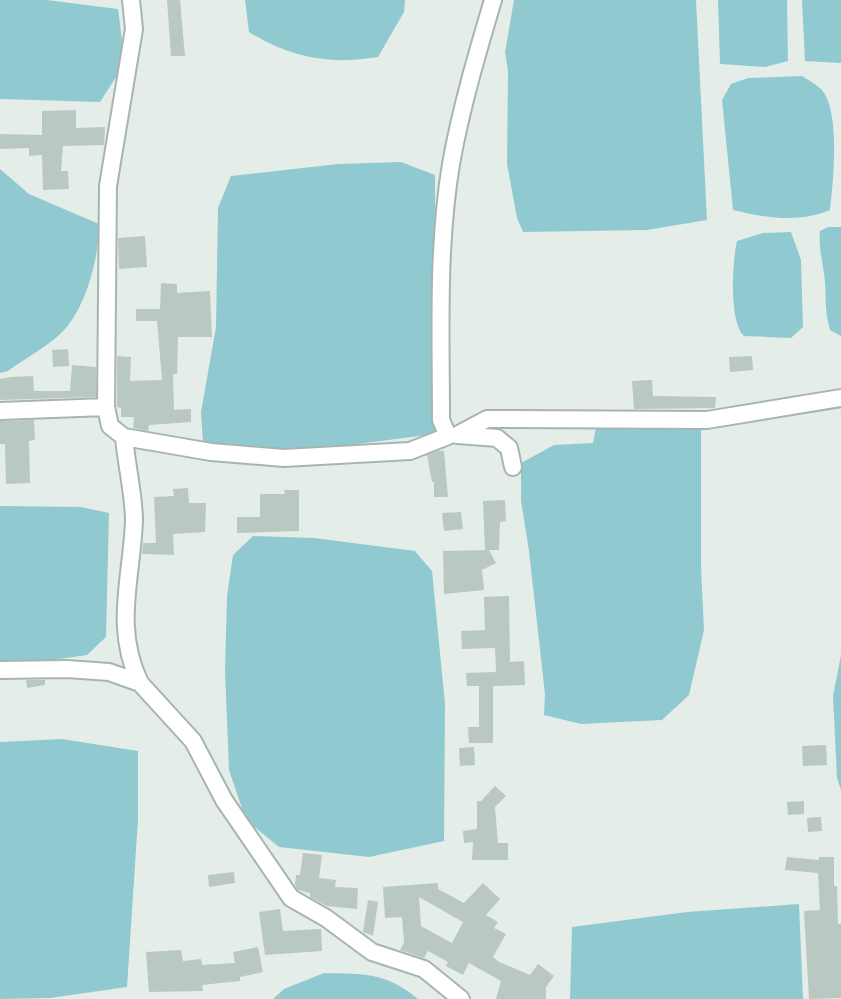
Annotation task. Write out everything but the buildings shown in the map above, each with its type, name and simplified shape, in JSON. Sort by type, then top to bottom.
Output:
[{"type":"street","points":[[131,0],[134,29],[108,186],[106,407],[110,426],[124,437],[211,452],[284,458],[410,451],[487,419],[706,420],[841,398]]},
{"type":"street","points":[[493,0],[465,93],[451,166],[440,296],[441,420],[453,435],[497,438],[509,448],[513,467]]},
{"type":"street","points":[[0,411],[106,407]]},
{"type":"street","points":[[124,437],[134,518],[124,620],[129,661],[140,683],[193,741],[224,800],[254,849],[291,898],[326,918],[372,952],[424,969],[461,999]]},
{"type":"street","points":[[0,670],[67,669],[109,672],[140,683]]},
{"type":"water","points":[[0,0],[47,0],[118,9],[125,63],[100,102],[0,99]]},
{"type":"water","points":[[245,0],[405,0],[404,12],[378,57],[344,60],[296,53],[280,48],[249,32]]},
{"type":"water","points":[[514,0],[696,0],[707,220],[647,230],[523,232],[517,218],[507,164],[508,71],[505,52]]},
{"type":"water","points":[[718,0],[787,0],[788,61],[765,67],[720,64]]},
{"type":"water","points":[[802,0],[841,0],[841,63],[805,61]]},
{"type":"water","points":[[802,76],[821,89],[831,113],[834,147],[830,210],[806,217],[782,218],[733,210],[722,100],[731,84],[748,78]]},
{"type":"water","points":[[401,162],[435,175],[435,434],[303,451],[203,443],[201,412],[216,327],[218,208],[231,176],[338,164]]},
{"type":"water","points":[[0,169],[29,194],[99,224],[97,251],[90,280],[73,319],[53,340],[8,371],[0,373]]},
{"type":"water","points":[[828,227],[841,227],[841,336],[830,330],[826,313],[820,231]]},
{"type":"water","points":[[791,232],[801,260],[803,327],[791,338],[744,336],[739,329],[734,305],[733,277],[737,241],[763,233]]},
{"type":"water","points":[[701,423],[701,567],[704,630],[689,695],[662,720],[581,724],[544,715],[545,694],[521,501],[521,463],[554,445],[593,443],[596,427]]},
{"type":"water","points":[[0,506],[81,507],[109,513],[106,637],[87,655],[25,664],[0,664]]},
{"type":"water","points":[[253,536],[314,538],[415,551],[432,571],[445,704],[444,841],[369,857],[279,847],[246,820],[229,770],[225,670],[227,596],[233,555]]},
{"type":"water","points":[[841,655],[841,790],[837,778],[833,696]]},
{"type":"water","points":[[62,739],[138,751],[138,819],[127,987],[50,998],[0,999],[0,742]]},
{"type":"water","points":[[799,904],[803,999],[570,999],[572,927],[687,912]]},
{"type":"water","points":[[324,973],[374,976],[385,979],[418,999],[273,999],[284,989]]}]
